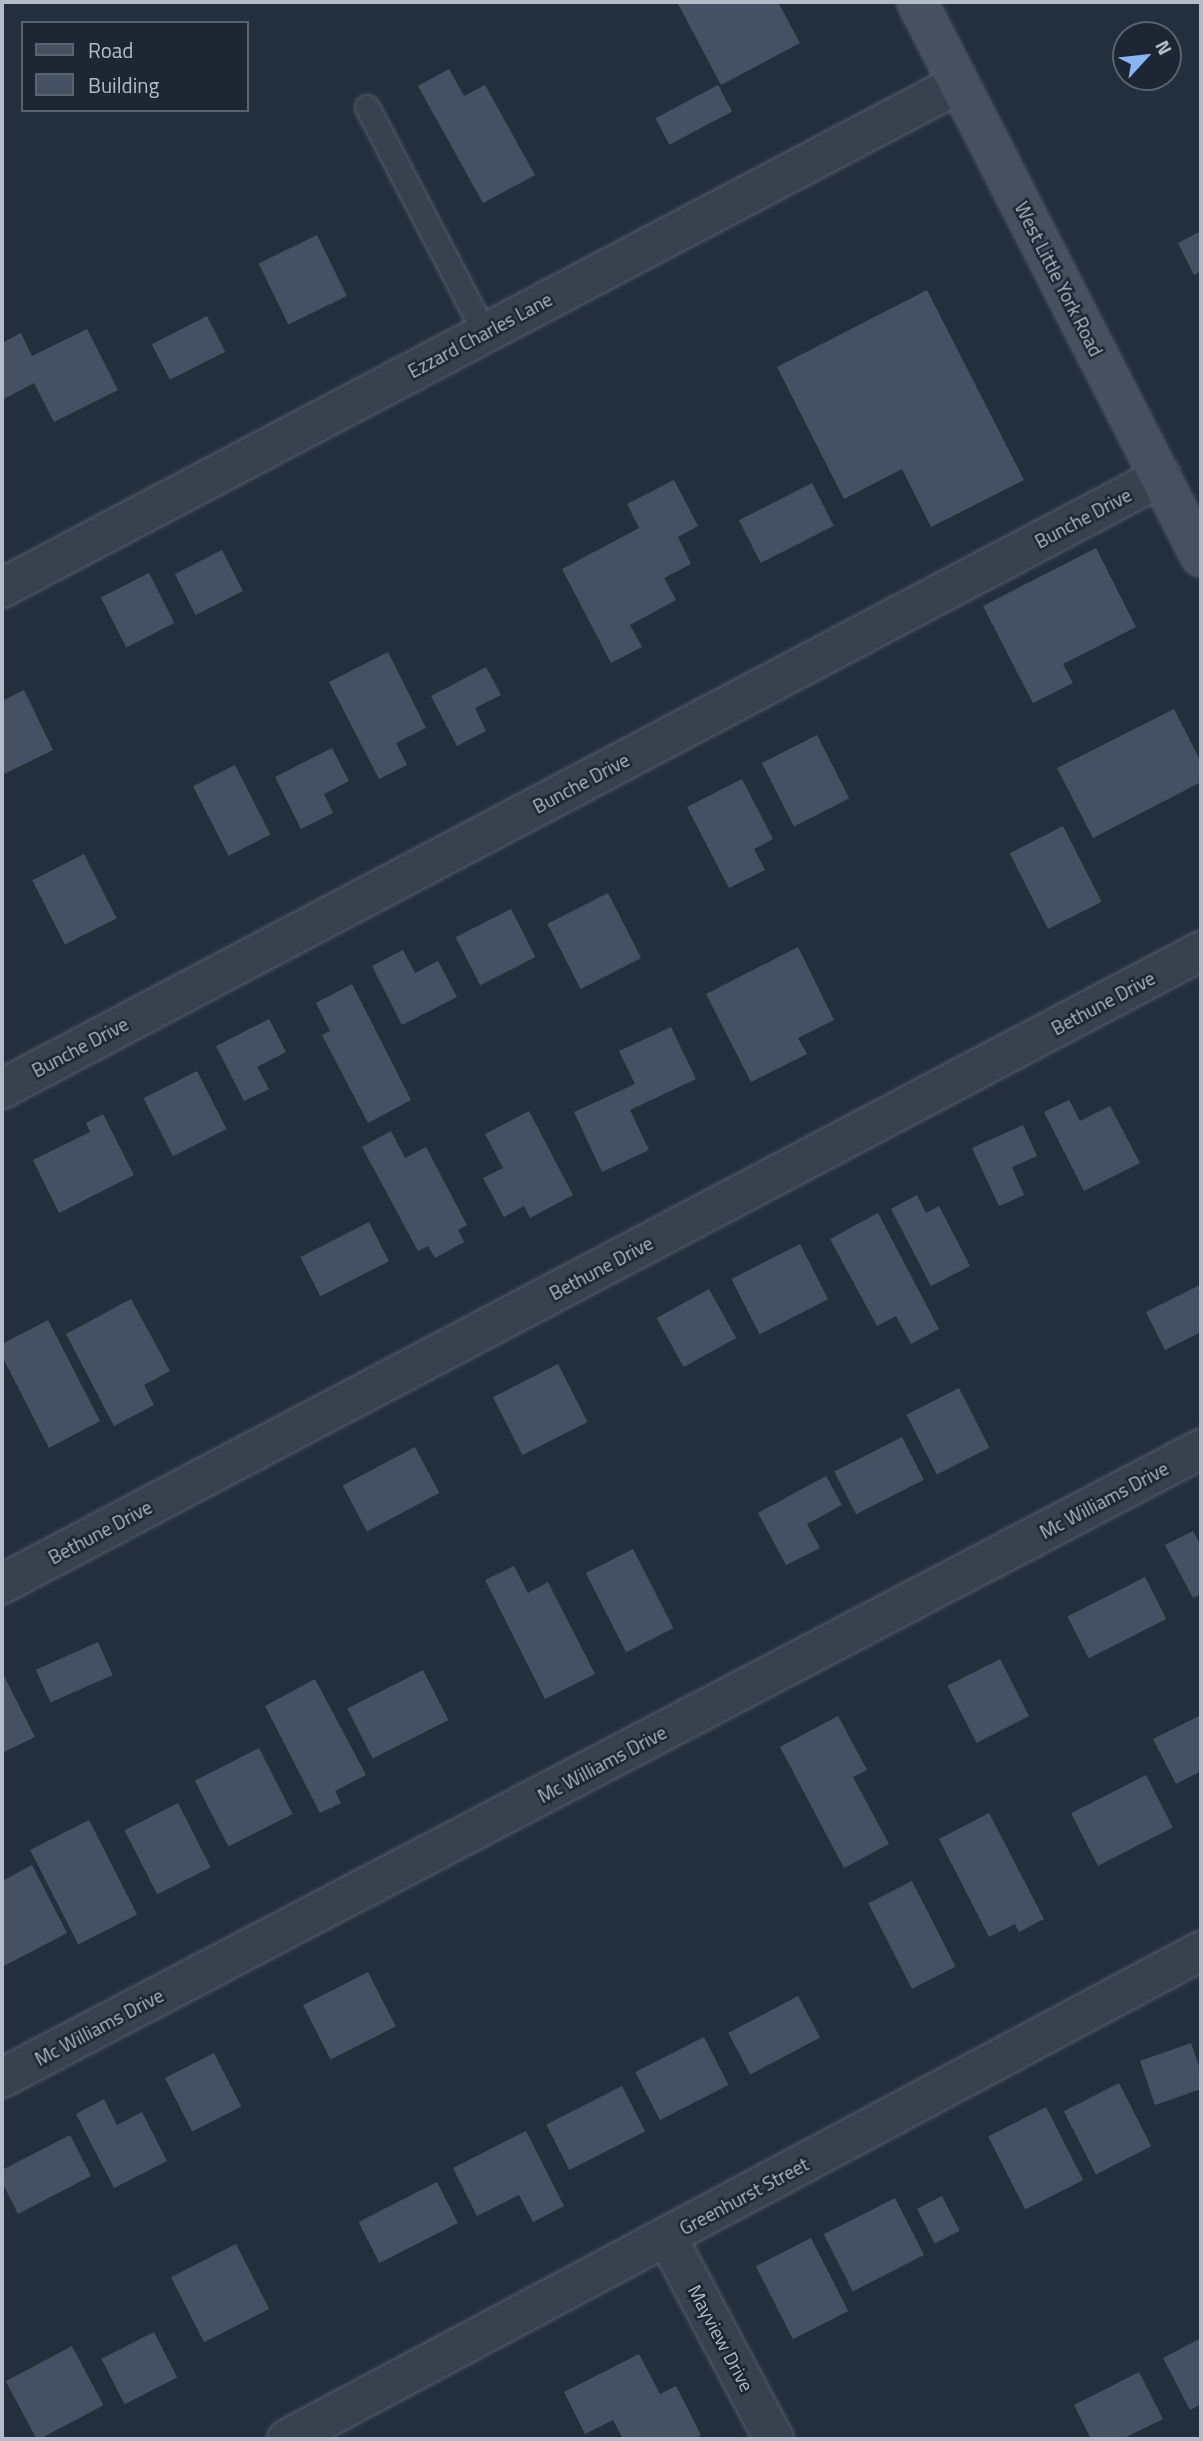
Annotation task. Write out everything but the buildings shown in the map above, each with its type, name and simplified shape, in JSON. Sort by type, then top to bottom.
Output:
[{"type":"street","name":"West Little York Road","points":[[917,2],[1161,477],[1197,539]]},
{"type":"street","name":"Ezzard Charles Lane","points":[[2,588],[958,83]]},
{"type":"street","name":"Bunche Drive","points":[[2,1088],[1161,477]]},
{"type":"street","name":"Bethune Drive","points":[[2,1584],[1201,951]]},
{"type":"street","name":"Mc Williams Drive","points":[[2,2078],[1201,1449]]},
{"type":"street","name":"Greenhurst Street","points":[[287,2439],[1201,1951]]},
{"type":"street","name":"Mayview Drive","points":[[667,2237],[774,2439]]},
{"type":"lane","points":[[367,107],[484,332]]}]
